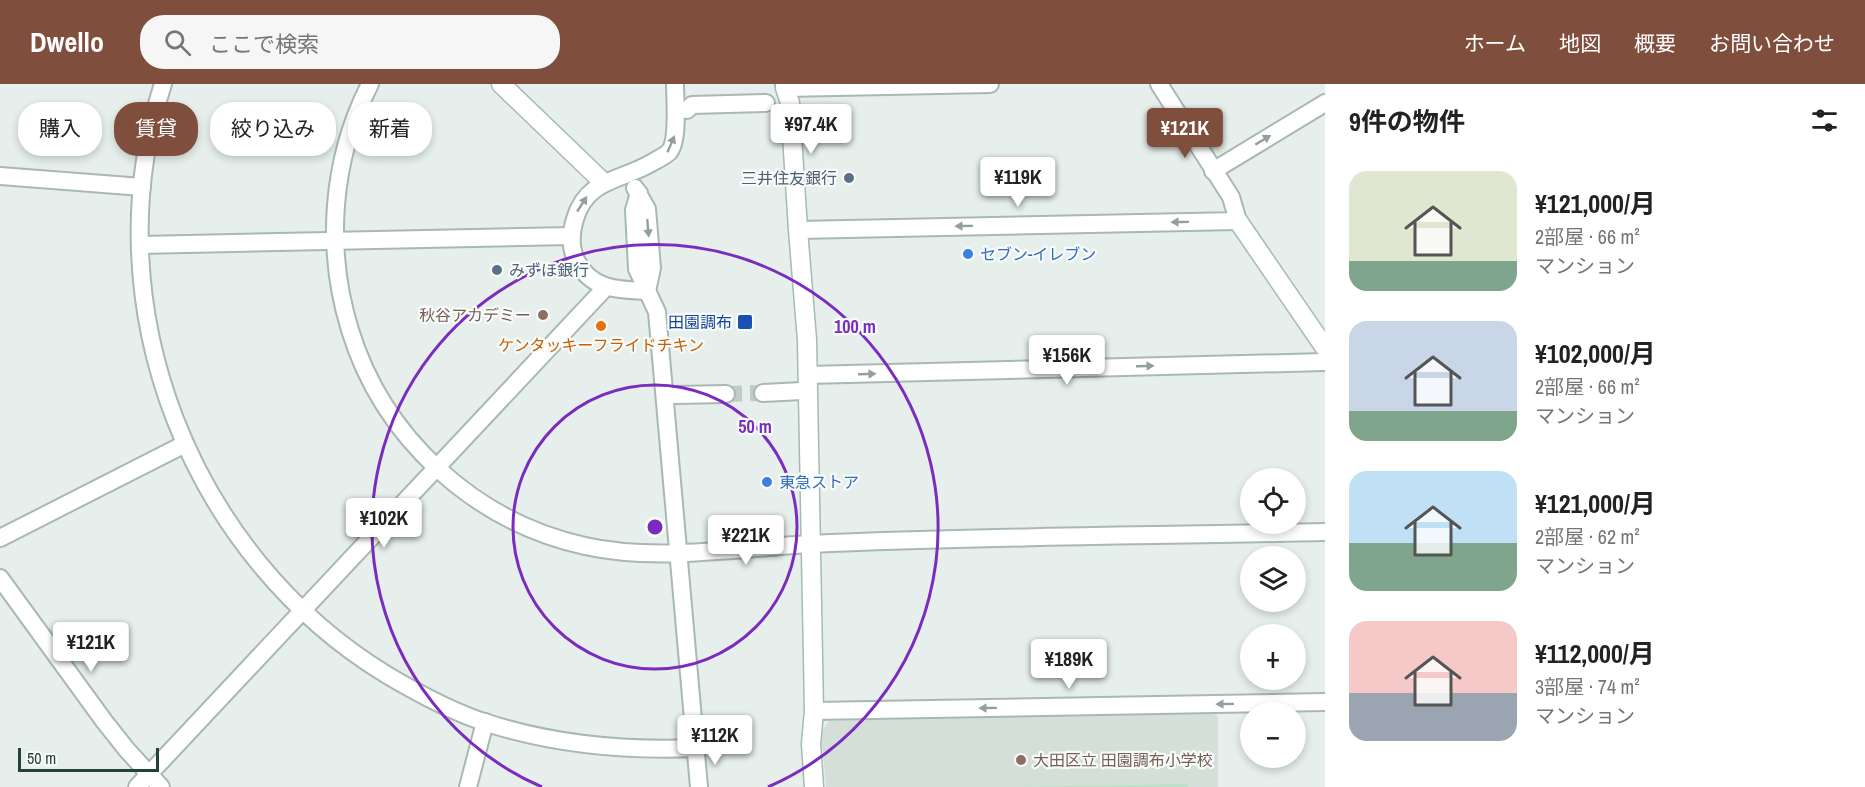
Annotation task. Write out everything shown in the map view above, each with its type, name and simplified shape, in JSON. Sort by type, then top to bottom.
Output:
[{"type":"street","points":[[163,84],[148,145],[142,187],[140,245],[143,294],[151,343],[165,394],[185,444],[211,496],[257,561],[303,610],[346,648],[430,699],[485,723],[537,737],[580,744],[636,749],[696,748]]},
{"type":"street","points":[[370,84],[346,145],[335,212],[334,241],[340,295],[350,333],[360,359],[382,402],[436,468],[487,507],[517,523],[549,536],[584,546],[619,552],[680,552],[810,544],[1325,532]]},
{"type":"street","points":[[501,84],[603,183]]},
{"type":"street","points":[[647,291],[606,287],[593,280],[578,264],[571,236],[573,222],[581,202],[590,192],[603,183],[639,170],[668,153],[675,137],[675,84]]},
{"type":"street","points":[[814,787],[811,744],[814,711],[805,383],[807,340],[790,103],[785,86],[990,84]]},
{"type":"street","points":[[1159,84],[1231,197],[1238,221],[1325,348]]},
{"type":"street","points":[[687,110],[692,105],[766,103]]},
{"type":"street","points":[[1213,171],[1325,104]]},
{"type":"street","points":[[627,175],[639,193],[633,210],[637,269],[657,312],[699,787]]},
{"type":"street","points":[[0,176],[142,187]]},
{"type":"street","points":[[798,230],[1238,221]]},
{"type":"street","points":[[140,245],[571,236]]},
{"type":"street","points":[[143,781],[606,287]]},
{"type":"street","points":[[763,393],[805,383],[1325,362]]},
{"type":"street","points":[[675,395],[726,394]]},
{"type":"street","points":[[0,538],[185,444]]},
{"type":"street","points":[[0,578],[104,721],[143,781],[161,787]]},
{"type":"street","points":[[814,711],[1325,702]]},
{"type":"street","points":[[468,787],[485,723]]},
{"type":"shaded area","name":"大田区立 田園調布小学校","points":[[1207,711],[1218,716],[1218,787],[826,787],[821,732],[829,721]]},
{"type":"green space","points":[[1187,784],[1188,787],[1014,787]]},
{"type":"tunnel","points":[[726,394],[763,393]]},
{"type":"place","name":"三井住友銀行","points":[[849,178]]},
{"type":"place","name":"セブン-イレブン","points":[[968,254]]},
{"type":"place","name":"みずほ銀行","points":[[497,270]]},
{"type":"place","name":"秋谷アカデミー","points":[[543,315]]},
{"type":"place","name":"田園調布","points":[[745,322]]},
{"type":"place","name":"ケンタッキーフライドチキン","points":[[601,326]]},
{"type":"place","name":"東急ストア","points":[[767,482]]},
{"type":"place","name":"大田区立 田園調布小学校","points":[[1021,760]]}]
